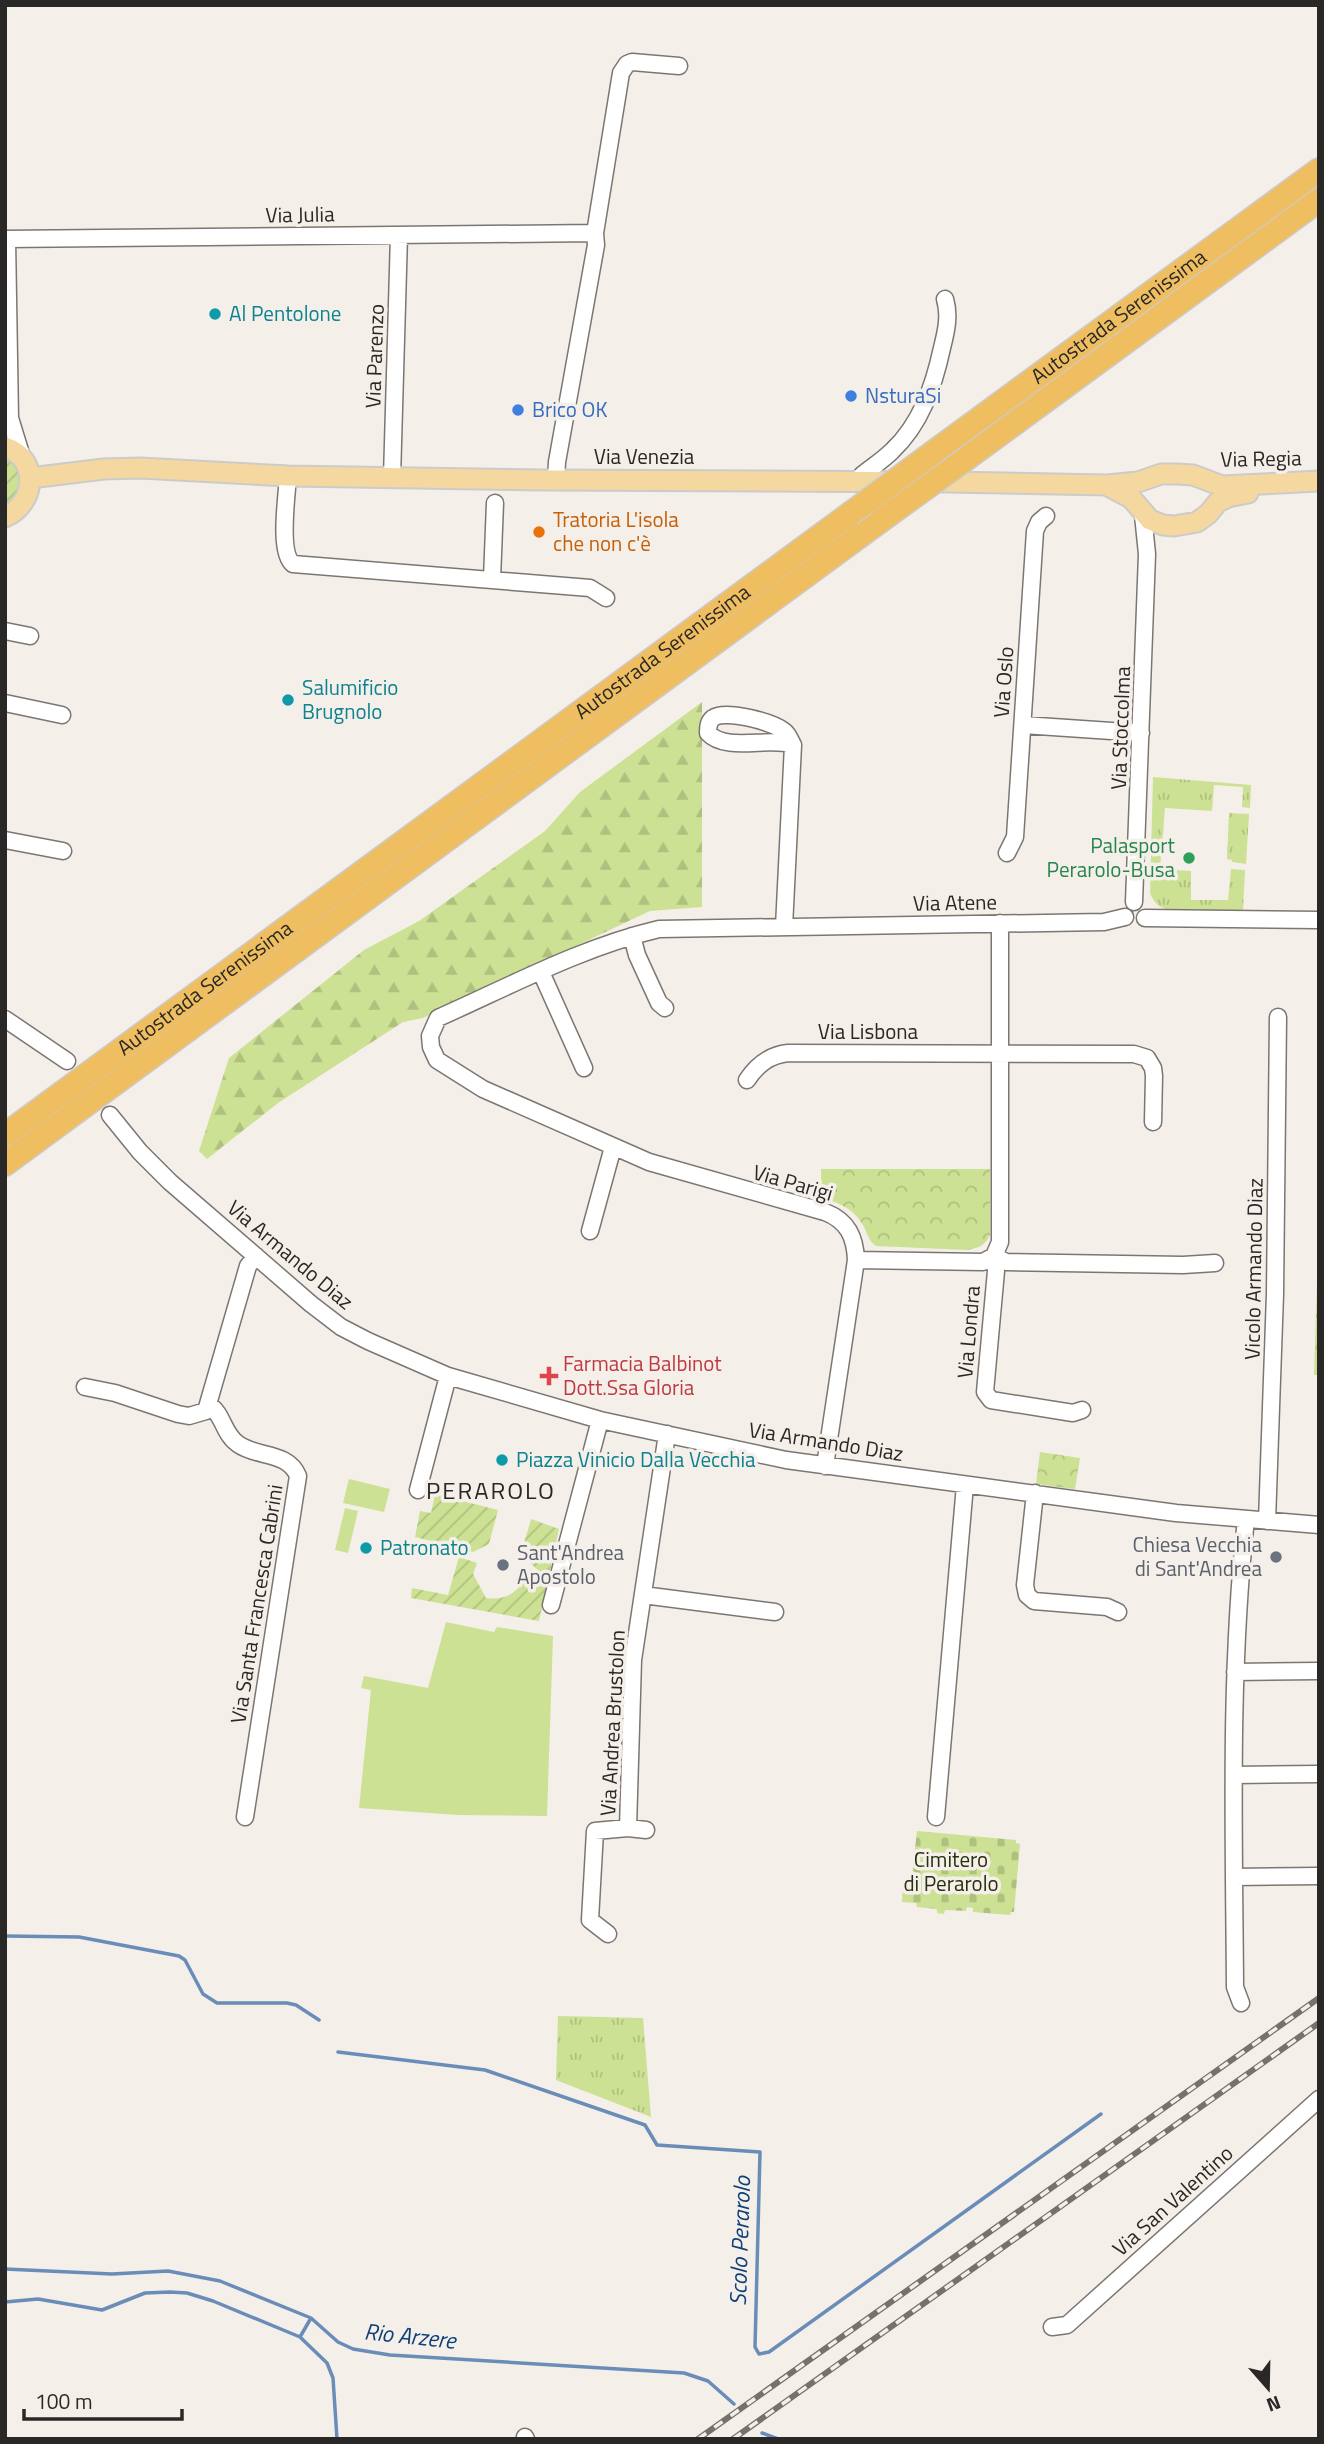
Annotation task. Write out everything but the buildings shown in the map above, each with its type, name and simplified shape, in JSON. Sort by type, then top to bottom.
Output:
[{"type":"highway","name":"Autostrada Serenissima","points":[[5,1135],[1319,170]]},
{"type":"highway","name":"Autostrada Serenissima","points":[[5,1164],[1319,200]]},
{"type":"main road","points":[[5,517],[18,510],[30,490],[30,478],[13,452]]},
{"type":"main road","name":"Via Venezia","points":[[30,478],[104,469],[140,468],[288,476],[393,478],[1001,482]]},
{"type":"main road","name":"Via Regia","points":[[1001,482],[1107,485],[1138,482],[1161,474],[1193,475],[1222,486],[1319,481]]},
{"type":"main road","points":[[1141,509],[1140,489],[1152,478]]},
{"type":"main road","name":"Via Regia","points":[[1205,480],[1211,488],[1212,508]]},
{"type":"main road","name":"Via Regia","points":[[1107,485],[1125,493],[1155,523],[1174,526],[1197,522],[1218,502],[1236,495],[1319,490]]},
{"type":"street","points":[[556,480],[623,68],[632,62],[679,66]]},
{"type":"street","name":"Via Julia","points":[[6,239],[595,233]]},
{"type":"street","name":"Via Parenzo","points":[[393,478],[399,235]]},
{"type":"street","points":[[6,239],[8,426],[13,452]]},
{"type":"street","points":[[862,481],[862,475],[893,450],[914,424],[925,404],[936,378],[945,336],[948,313],[945,299]]},
{"type":"street","points":[[288,476],[285,545],[287,558],[293,564],[590,588],[606,598]]},
{"type":"street","points":[[492,579],[495,503]]},
{"type":"street","name":"Via Stoccolma","points":[[1134,902],[1147,554],[1141,509]]},
{"type":"street","name":"Via Oslo","points":[[1007,853],[1014,837],[1035,531],[1046,516]]},
{"type":"street","points":[[1147,554],[1157,537],[1174,526]]},
{"type":"street","points":[[5,631],[30,636]]},
{"type":"street","points":[[5,703],[62,715]]},
{"type":"street","points":[[1023,725],[1141,733]]},
{"type":"street","points":[[784,927],[793,745]]},
{"type":"street","points":[[5,840],[63,850]]},
{"type":"street","points":[[1125,917],[1126,908],[1134,902],[1144,907],[1144,918]]},
{"type":"street","name":"Via Atene","points":[[430,1041],[431,1031],[439,1018],[587,952],[632,936],[673,928],[1104,922],[1125,917],[1136,923],[1144,918],[1319,920]]},
{"type":"street","points":[[994,1256],[1000,1242],[1000,923]]},
{"type":"street","points":[[632,936],[637,955],[659,1003],[665,1008]]},
{"type":"street","points":[[541,972],[584,1068]]},
{"type":"street","name":"Vicolo Armando Diaz","points":[[1267,1521],[1275,1294],[1278,1017]]},
{"type":"street","points":[[5,1019],[67,1061]]},
{"type":"street","name":"Via Parigi","points":[[430,1041],[437,1060],[480,1088],[613,1147],[660,1166],[832,1215],[844,1223],[855,1245],[856,1260],[825,1466]]},
{"type":"street","name":"Via Lisbona","points":[[747,1080],[755,1067],[779,1054],[1134,1054],[1151,1061],[1153,1068],[1153,1122]]},
{"type":"street","name":"Via Armando Diaz","points":[[110,1115],[132,1144],[170,1182],[311,1304],[341,1327],[407,1360],[448,1376],[600,1420],[786,1460],[1176,1513],[1319,1525]]},
{"type":"street","points":[[590,1231],[613,1147]]},
{"type":"street","points":[[85,1387],[115,1393],[189,1416],[206,1411],[248,1266],[256,1256]]},
{"type":"street","name":"Via Londra","points":[[856,1260],[983,1262],[994,1256]]},
{"type":"street","name":"Via Londra","points":[[994,1256],[1006,1262],[1183,1265],[1215,1263]]},
{"type":"street","name":"Via Londra","points":[[994,1256],[995,1283],[985,1387],[987,1397],[996,1402],[1073,1413],[1082,1410]]},
{"type":"street","points":[[418,1490],[448,1376]]},
{"type":"street","name":"Via Santa Francesca Cabrini","points":[[209,1405],[216,1409],[225,1430],[239,1445],[290,1463],[298,1476],[245,1817]]},
{"type":"street","points":[[551,1605],[600,1420]]},
{"type":"street","name":"Via Andrea Brustolon","points":[[608,1934],[590,1920],[595,1831],[628,1828],[633,1660],[667,1434]]},
{"type":"street","points":[[936,1817],[965,1485]]},
{"type":"street","points":[[1035,1493],[1025,1586],[1027,1595],[1034,1601],[1107,1607],[1118,1612]]},
{"type":"street","points":[[1241,2003],[1235,1987],[1235,1672],[1237,1604],[1245,1519]]},
{"type":"street","points":[[643,1595],[775,1612]]},
{"type":"street","points":[[1235,1672],[1319,1671]]},
{"type":"street","points":[[1235,1775],[1319,1774]]},
{"type":"street","points":[[628,1828],[646,1830]]},
{"type":"street","points":[[1234,1877],[1319,1876]]},
{"type":"street","name":"Via San Valentino","points":[[1052,2327],[1067,2325],[1319,2099]]},
{"type":"green space","points":[[5,455],[20,469],[22,489],[5,510]]},
{"type":"green space","points":[[702,702],[702,907],[650,911],[423,1018],[403,1022],[278,1103],[207,1159],[199,1151],[229,1058],[364,950],[419,921],[545,831],[580,792]]},
{"type":"green space","points":[[1153,777],[1251,785],[1250,808],[1242,807],[1243,787],[1214,785],[1212,811],[1165,808],[1160,869],[1191,871],[1191,900],[1228,900],[1231,869],[1245,870],[1243,910],[1171,910],[1161,907],[1153,900],[1150,893]]},
{"type":"green space","points":[[1229,813],[1249,814],[1246,864],[1227,859]]},
{"type":"green space","points":[[821,1169],[990,1169],[990,1235],[981,1246],[967,1250],[876,1246],[851,1211],[821,1198]]},
{"type":"green space","points":[[1318,1250],[1319,1375],[1314,1375]]},
{"type":"green space","points":[[1040,1452],[1080,1458],[1075,1489],[1036,1484]]},
{"type":"green space","points":[[349,1479],[390,1489],[384,1512],[343,1503]]},
{"type":"green space","points":[[435,1494],[498,1510],[489,1544],[473,1552],[415,1537],[420,1511],[431,1513]]},
{"type":"green space","points":[[345,1508],[358,1511],[348,1553],[335,1550]]},
{"type":"green space","points":[[531,1519],[559,1529],[539,1621],[411,1598],[412,1588],[448,1595],[459,1557],[477,1563],[473,1574],[486,1598],[505,1597],[515,1591],[525,1575],[538,1575],[539,1571],[527,1558],[524,1548]]},
{"type":"green space","points":[[446,1622],[494,1632],[497,1627],[553,1636],[547,1816],[458,1815],[359,1808],[371,1690],[361,1688],[364,1676],[428,1688]]},
{"type":"green space","name":"Cimitero di Perarolo","points":[[917,1831],[1016,1840],[1016,1843],[1020,1844],[1014,1912],[1010,1915],[973,1912],[973,1908],[967,1907],[966,1911],[945,1910],[944,1914],[937,1913],[937,1909],[917,1907],[916,1903],[902,1902],[903,1885],[911,1885]]},
{"type":"green space","points":[[558,2016],[643,2018],[651,2117],[556,2080]]},
{"type":"waterway","name":"Scolo Perarolo","points":[[5,1936],[79,1937],[179,1956],[185,1960],[203,1994],[217,2003],[287,2003],[296,2005],[319,2020]]},
{"type":"waterway","name":"Scolo Perarolo","points":[[338,2052],[485,2070],[645,2125],[657,2145],[760,2152],[755,2347],[759,2354],[769,2352],[1101,2114]]},
{"type":"waterway","name":"Rio Arzere","points":[[5,2269],[112,2274],[168,2271],[220,2281],[311,2318],[338,2342],[353,2349],[390,2355],[684,2373],[708,2381],[734,2404]]},
{"type":"waterway","points":[[5,2302],[38,2299],[102,2310],[145,2293],[170,2292],[187,2293],[213,2301],[300,2337],[327,2363],[333,2378],[337,2439]]},
{"type":"waterway","points":[[300,2337],[311,2318]]},
{"type":"waterway","name":"Rio Arzere","points":[[762,2433],[778,2439]]},
{"type":"railway","points":[[698,2439],[1319,1998]]},
{"type":"railway","points":[[733,2439],[1319,2023]]},
{"type":"place","name":"Al Pentolone","points":[[215,314]]},
{"type":"place","name":"NsturaSi","points":[[851,396]]},
{"type":"place","name":"Brico OK","points":[[518,410]]},
{"type":"place","name":"Tratoria L'isola che non c'è","points":[[539,532]]},
{"type":"place","name":"Salumificio Brugnolo","points":[[288,700]]},
{"type":"place","name":"Palasport Perarolo-Busa","points":[[1189,858]]},
{"type":"place","name":"Farmacia Balbinot Dott.Ssa Gloria","points":[[549,1376]]},
{"type":"place","name":"Piazza Vinicio Dalla Vecchia","points":[[502,1460]]},
{"type":"place","name":"Patronato","points":[[366,1548]]},
{"type":"place","name":"Chiesa Vecchia di Sant'Andrea","points":[[1276,1557]]},
{"type":"place","name":"Sant'Andrea Apostolo","points":[[503,1565]]},
{"type":"district","name":"PERAROLO","points":[[491,1491]]}]
